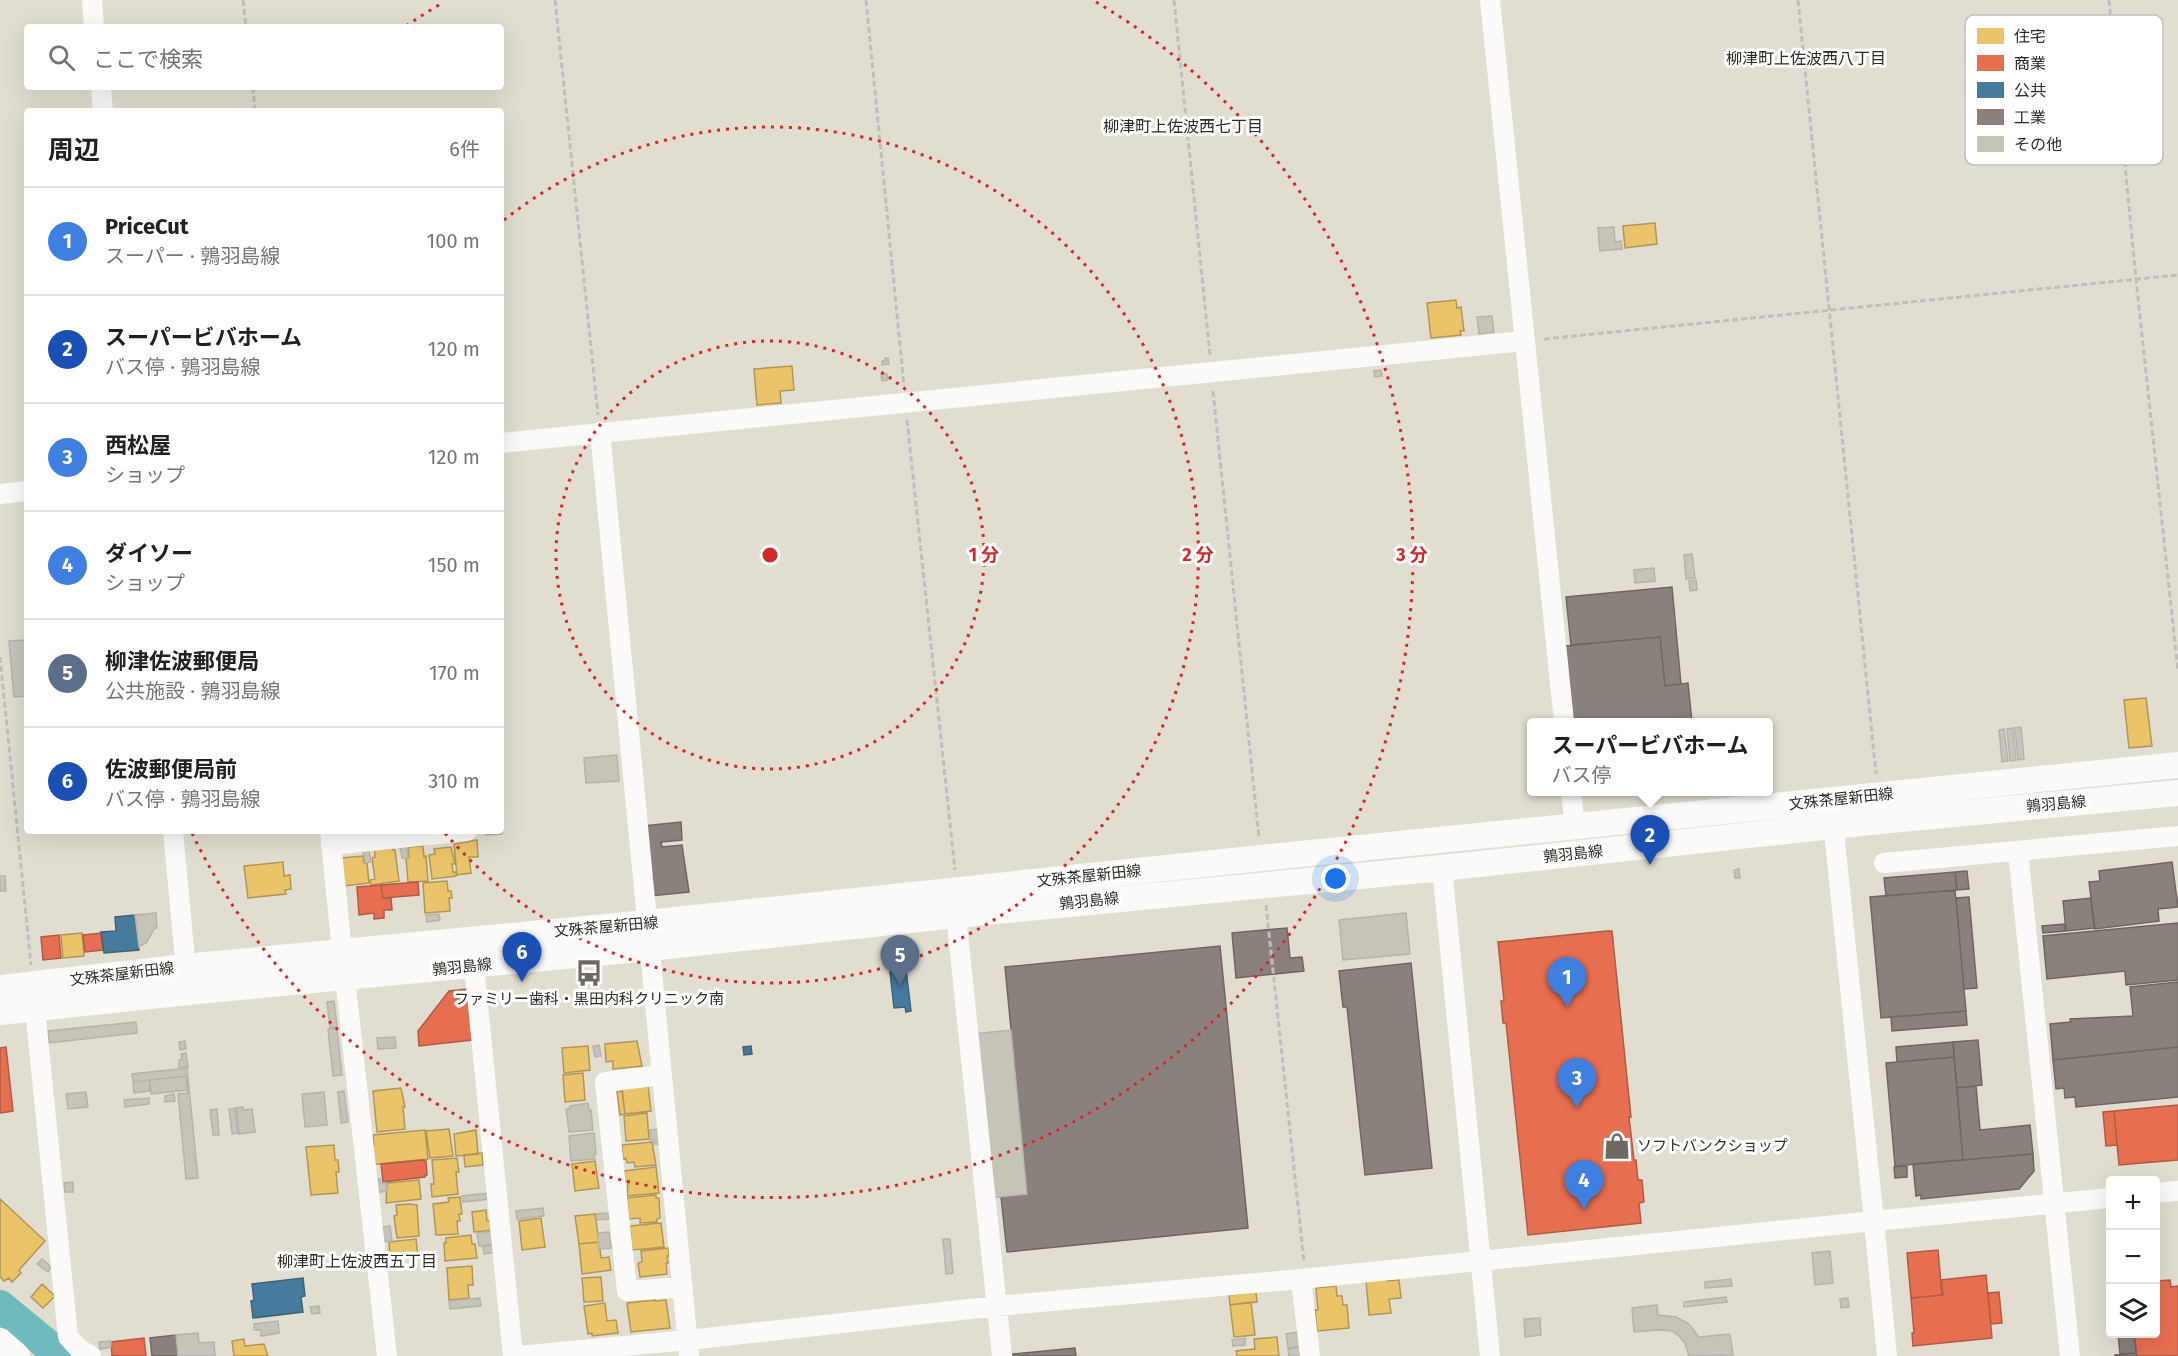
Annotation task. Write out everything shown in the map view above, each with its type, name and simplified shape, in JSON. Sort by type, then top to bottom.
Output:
[{"type":"main road","name":"文殊茶屋新田線","points":[[0,988],[34,997],[185,967],[647,923],[957,889],[2178,765]]},
{"type":"main road","name":"鶉羽島線","points":[[0,1012],[34,997],[188,992],[474,966],[2178,792]]},
{"type":"main road","points":[[0,1341],[17,1356]]},
{"type":"street","points":[[92,0],[94,24]]},
{"type":"street","points":[[1490,0],[1563,718]]},
{"type":"street","points":[[101,90],[103,108]]},
{"type":"street","points":[[504,442],[1524,341]]},
{"type":"street","points":[[600,432],[689,1348]]},
{"type":"street","points":[[0,494],[24,491]]},
{"type":"street","points":[[1571,796],[1575,827]]},
{"type":"street","points":[[1831,800],[1887,1356]]},
{"type":"street","points":[[173,834],[188,992]]},
{"type":"street","points":[[342,951],[331,838],[409,834]]},
{"type":"street","points":[[1884,863],[2178,836]]},
{"type":"street","points":[[2018,851],[2070,1356]]},
{"type":"street","points":[[1442,868],[1490,1356]]},
{"type":"street","points":[[956,915],[1002,1356]]},
{"type":"street","points":[[474,966],[513,1356]]},
{"type":"street","points":[[345,978],[387,1356]]},
{"type":"street","points":[[34,997],[68,1337],[82,1354]]},
{"type":"street","points":[[662,1075],[605,1082],[627,1291],[683,1287]]},
{"type":"street","points":[[2160,1193],[2178,1191]]},
{"type":"street","points":[[518,1356],[689,1348],[997,1306],[1301,1279],[2106,1198]]},
{"type":"street","points":[[1301,1279],[1310,1356]]},
{"type":"path","points":[[243,0],[246,24]]},
{"type":"path","points":[[555,0],[600,432]]},
{"type":"path","points":[[866,0],[957,889]]},
{"type":"path","points":[[1174,0],[1261,858]]},
{"type":"path","points":[[1798,0],[1878,794]]},
{"type":"path","points":[[2109,0],[2110,15]]},
{"type":"path","points":[[253,90],[255,108]]},
{"type":"path","points":[[2125,165],[2178,670]]},
{"type":"path","points":[[1524,341],[2178,275]]},
{"type":"path","points":[[0,657],[34,997]]},
{"type":"path","points":[[1264,884],[1304,1265],[1301,1279]]},
{"type":"building: 住宅","points":[[1655,223],[1657,244],[1625,248],[1623,226]]},
{"type":"building: 住宅","points":[[1456,300],[1457,308],[1461,307],[1464,331],[1460,331],[1461,335],[1431,338],[1427,303]]},
{"type":"building: 住宅","points":[[792,366],[794,390],[780,391],[781,403],[757,405],[754,369]]},
{"type":"building: 住宅","points":[[2146,698],[2152,746],[2129,748],[2124,700]]},
{"type":"building: 住宅","points":[[477,840],[478,857],[469,857],[471,873],[457,875],[454,844]]},
{"type":"building: 住宅","points":[[392,844],[395,850],[399,881],[371,885],[370,880],[375,879],[372,858],[375,857],[374,846]]},
{"type":"building: 住宅","points":[[423,846],[428,881],[408,882],[406,858],[409,858],[408,847]]},
{"type":"building: 住宅","points":[[451,847],[455,864],[452,864],[453,872],[456,872],[456,876],[432,879],[429,855],[435,854],[434,849]]},
{"type":"building: 住宅","points":[[363,856],[364,863],[367,863],[369,883],[344,886],[341,858]]},
{"type":"building: 住宅","points":[[283,862],[284,876],[290,875],[291,889],[285,890],[286,894],[248,898],[244,866]]},
{"type":"building: 住宅","points":[[447,881],[448,891],[451,891],[452,898],[449,898],[450,911],[425,913],[423,883]]},
{"type":"building: 住宅","points":[[82,933],[84,956],[63,958],[61,935]]},
{"type":"building: 住宅","points":[[637,1041],[642,1066],[613,1069],[613,1061],[606,1062],[605,1044]]},
{"type":"building: 住宅","points":[[588,1046],[590,1070],[564,1073],[562,1048]]},
{"type":"building: 住宅","points":[[583,1073],[585,1100],[565,1102],[563,1075]]},
{"type":"building: 住宅","points":[[648,1085],[651,1111],[625,1114],[622,1088]]},
{"type":"building: 住宅","points":[[401,1088],[405,1107],[403,1107],[405,1129],[377,1132],[373,1091]]},
{"type":"building: 住宅","points":[[622,1091],[625,1114],[620,1115],[617,1092]]},
{"type":"building: 住宅","points":[[647,1113],[649,1139],[626,1141],[624,1116]]},
{"type":"building: 住宅","points":[[449,1129],[453,1156],[430,1158],[426,1131]]},
{"type":"building: 住宅","points":[[425,1130],[428,1159],[369,1165],[367,1146],[374,1145],[373,1135]]},
{"type":"building: 住宅","points":[[476,1130],[478,1154],[456,1156],[454,1134]]},
{"type":"building: 住宅","points":[[652,1142],[656,1165],[635,1167],[634,1162],[627,1163],[626,1158],[623,1159],[622,1145]]},
{"type":"building: 住宅","points":[[334,1145],[339,1172],[336,1172],[338,1193],[311,1195],[306,1147]]},
{"type":"building: 住宅","points":[[482,1153],[483,1165],[465,1167],[464,1155]]},
{"type":"building: 住宅","points":[[457,1158],[458,1194],[432,1197],[431,1184],[434,1184],[432,1160]]},
{"type":"building: 住宅","points":[[595,1161],[599,1188],[575,1191],[572,1164]]},
{"type":"building: 住宅","points":[[656,1167],[659,1193],[627,1196],[628,1182],[625,1182],[624,1171]]},
{"type":"building: 住宅","points":[[419,1180],[421,1199],[386,1203],[387,1183]]},
{"type":"building: 住宅","points":[[656,1195],[656,1198],[659,1198],[660,1218],[657,1222],[640,1223],[640,1218],[629,1219],[627,1198]]},
{"type":"building: 住宅","points":[[460,1197],[462,1214],[459,1214],[460,1221],[457,1221],[458,1234],[436,1235],[433,1204],[449,1202],[448,1198]]},
{"type":"building: 住宅","points":[[0,1199],[45,1241],[19,1270],[21,1273],[12,1282],[9,1278],[4,1281],[0,1277]]},
{"type":"building: 住宅","points":[[396,1205],[417,1205],[419,1236],[397,1238],[394,1216],[397,1215]]},
{"type":"building: 住宅","points":[[486,1210],[487,1221],[495,1220],[496,1230],[474,1232],[472,1212]]},
{"type":"building: 住宅","points":[[595,1214],[599,1242],[579,1244],[575,1216]]},
{"type":"building: 住宅","points":[[541,1218],[545,1247],[522,1250],[519,1221]]},
{"type":"building: 住宅","points":[[661,1223],[664,1247],[632,1250],[630,1226]]},
{"type":"building: 住宅","points":[[471,1235],[477,1258],[445,1261],[446,1238]]},
{"type":"building: 住宅","points":[[416,1239],[418,1256],[390,1258],[389,1242]]},
{"type":"building: 住宅","points":[[599,1242],[601,1258],[609,1257],[611,1270],[582,1274],[579,1244]]},
{"type":"building: 住宅","points":[[668,1248],[667,1274],[640,1277],[638,1263],[642,1262],[641,1251]]},
{"type":"building: 住宅","points":[[472,1266],[473,1285],[468,1285],[469,1298],[449,1300],[447,1268]]},
{"type":"building: 住宅","points":[[601,1277],[603,1301],[584,1302],[582,1278]]},
{"type":"building: 住宅","points":[[1387,1278],[1387,1281],[1399,1280],[1401,1298],[1389,1299],[1391,1313],[1369,1315],[1366,1280]]},
{"type":"building: 住宅","points":[[42,1284],[55,1296],[43,1308],[31,1297]]},
{"type":"building: 住宅","points":[[1336,1286],[1337,1296],[1342,1296],[1343,1305],[1347,1305],[1349,1328],[1317,1331],[1316,1288]]},
{"type":"building: 住宅","points":[[1256,1292],[1257,1302],[1230,1305],[1229,1295]]},
{"type":"building: 住宅","points":[[666,1300],[670,1328],[631,1332],[627,1303]]},
{"type":"building: 住宅","points":[[1251,1302],[1255,1335],[1234,1337],[1230,1305]]},
{"type":"building: 住宅","points":[[605,1303],[607,1321],[616,1320],[618,1333],[592,1336],[592,1333],[588,1334],[584,1306]]},
{"type":"building: 住宅","points":[[1277,1337],[1279,1356],[1237,1356],[1236,1351],[1255,1349],[1254,1339]]},
{"type":"building: 住宅","points":[[244,1339],[245,1346],[264,1344],[268,1356],[234,1356],[232,1341]]},
{"type":"building: 商業","points":[[418,882],[419,895],[383,898],[381,885]]},
{"type":"building: 商業","points":[[381,885],[383,898],[391,898],[392,910],[384,910],[384,918],[374,919],[374,913],[359,915],[357,887]]},
{"type":"building: 商業","points":[[1612,931],[1634,1160],[1636,1160],[1638,1180],[1642,1180],[1644,1202],[1639,1203],[1641,1223],[1528,1235],[1506,1023],[1503,1023],[1501,1001],[1504,1001],[1498,942]]},
{"type":"building: 商業","points":[[101,933],[103,950],[85,952],[83,935]]},
{"type":"building: 商業","points":[[59,935],[61,958],[43,960],[41,937]]},
{"type":"building: 商業","points":[[467,989],[472,1040],[419,1046],[418,1031],[449,991]]},
{"type":"building: 商業","points":[[6,1047],[13,1111],[0,1113],[0,1048]]},
{"type":"building: 商業","points":[[2178,1105],[2178,1160],[2119,1165],[2114,1111]]},
{"type":"building: 商業","points":[[2114,1111],[2117,1145],[2106,1146],[2103,1112]]},
{"type":"building: 商業","points":[[426,1161],[427,1175],[425,1177],[383,1182],[381,1164]]},
{"type":"building: 商業","points":[[1938,1250],[1942,1295],[1911,1298],[1907,1253]]},
{"type":"building: 商業","points":[[1986,1275],[1992,1338],[1913,1346],[1911,1298],[1943,1295],[1941,1280]]},
{"type":"building: 商業","points":[[2170,1280],[2171,1287],[2178,1286],[2178,1356],[2137,1356],[2135,1338],[2160,1338],[2160,1281]]},
{"type":"building: 商業","points":[[1999,1292],[2002,1323],[1991,1324],[1988,1293]]},
{"type":"building: 商業","points":[[144,1338],[146,1356],[112,1356],[111,1342]]},
{"type":"building: 公共","points":[[135,915],[139,950],[104,953],[101,932],[116,931],[115,917]]},
{"type":"building: 公共","points":[[905,961],[911,1011],[906,1012],[905,1007],[894,1008],[889,963]]},
{"type":"building: 公共","points":[[751,1046],[752,1054],[744,1055],[743,1047]]},
{"type":"building: 公共","points":[[303,1278],[305,1296],[301,1297],[303,1312],[253,1318],[252,1284]]},
{"type":"building: 工業","points":[[1672,587],[1681,684],[1665,686],[1660,637],[1571,645],[1566,597]]},
{"type":"building: 工業","points":[[1660,637],[1665,686],[1688,683],[1692,718],[1572,718],[1564,646]]},
{"type":"building: 工業","points":[[681,822],[682,840],[661,842],[662,847],[682,845],[689,892],[650,896],[643,826]]},
{"type":"building: 工業","points":[[2172,862],[2178,907],[2158,909],[2159,921],[2095,929],[2089,882],[2100,881],[2099,871]]},
{"type":"building: 工業","points":[[1967,871],[1969,889],[1957,890],[1955,872]]},
{"type":"building: 工業","points":[[1955,872],[1957,890],[1886,896],[1884,878]]},
{"type":"building: 工業","points":[[1955,890],[1966,1011],[1881,1018],[1870,897]]},
{"type":"building: 工業","points":[[1969,897],[1977,988],[1964,989],[1956,898]]},
{"type":"building: 工業","points":[[2091,898],[2094,928],[2066,931],[2063,901]]},
{"type":"building: 工業","points":[[2178,923],[2178,980],[2126,985],[2125,971],[2047,979],[2043,936]]},
{"type":"building: 工業","points":[[2064,924],[2065,931],[2043,933],[2042,926]]},
{"type":"building: 工業","points":[[1287,928],[1290,958],[1302,957],[1304,971],[1236,978],[1232,933]]},
{"type":"building: 工業","points":[[1220,946],[1248,1228],[1007,1252],[1001,1197],[1027,1194],[1005,967]]},
{"type":"building: 工業","points":[[1411,963],[1432,1168],[1365,1175],[1347,1007],[1343,1007],[1339,971]]},
{"type":"building: 工業","points":[[2178,982],[2178,1047],[2053,1060],[2050,1024],[2071,1022],[2070,1019],[2133,1016],[2130,987]]},
{"type":"building: 工業","points":[[1966,1011],[1967,1025],[1892,1031],[1891,1017]]},
{"type":"building: 工業","points":[[1978,1040],[1982,1085],[1957,1088],[1953,1042]]},
{"type":"building: 工業","points":[[1953,1042],[1954,1057],[1897,1062],[1896,1047]]},
{"type":"building: 工業","points":[[2178,1047],[2178,1097],[2076,1107],[2075,1097],[2065,1098],[2064,1088],[2056,1089],[2053,1060]]},
{"type":"building: 工業","points":[[1954,1057],[1963,1160],[1895,1166],[1886,1063]]},
{"type":"building: 工業","points":[[1976,1086],[1980,1130],[2030,1125],[2033,1154],[1963,1160],[1957,1088]]},
{"type":"building: 工業","points":[[2033,1154],[2034,1171],[2019,1189],[1921,1199],[1921,1195],[1916,1196],[1913,1164]]},
{"type":"building: 工業","points":[[1907,1166],[1907,1177],[1895,1178],[1894,1167]]},
{"type":"building: 工業","points":[[176,1335],[178,1356],[152,1356],[150,1338]]},
{"type":"building: 工業","points":[[2118,1338],[2134,1338],[2136,1353],[2120,1354]]},
{"type":"building: 工業","points":[[1075,1348],[1076,1356],[1013,1356],[1013,1354]]},
{"type":"building: 工業","points":[[2136,1353],[2137,1356],[2115,1356],[2115,1355]]},
{"type":"building: その他","points":[[1614,227],[1615,242],[1621,241],[1622,249],[1600,251],[1598,228]]},
{"type":"building: その他","points":[[1492,316],[1494,332],[1479,334],[1477,317]]},
{"type":"building: その他","points":[[885,358],[888,358],[889,364],[882,365],[882,361],[885,361]]},
{"type":"building: その他","points":[[1381,370],[1382,376],[1375,377],[1374,371]]},
{"type":"building: その他","points":[[881,374],[887,374],[888,380],[882,381]]},
{"type":"building: その他","points":[[1692,554],[1695,578],[1686,579],[1684,555]]},
{"type":"building: その他","points":[[1654,568],[1655,581],[1635,583],[1634,570]]},
{"type":"building: その他","points":[[1696,580],[1697,590],[1690,591],[1689,581]]},
{"type":"building: その他","points":[[24,640],[24,696],[14,697],[9,641]]},
{"type":"building: その他","points":[[2021,727],[2024,759],[2018,760],[2015,728]]},
{"type":"building: その他","points":[[2013,728],[2016,760],[2010,761],[2007,729]]},
{"type":"building: その他","points":[[2004,729],[2008,761],[2002,762],[1999,730]]},
{"type":"building: その他","points":[[617,755],[619,781],[586,783],[584,758]]},
{"type":"building: その他","points":[[400,845],[407,845],[408,858],[402,858]]},
{"type":"building: その他","points":[[369,850],[371,862],[365,863],[363,851]]},
{"type":"building: その他","points":[[1739,869],[1740,878],[1735,878],[1734,870]]},
{"type":"building: その他","points":[[0,876],[5,876],[6,891],[0,891]]},
{"type":"building: その他","points":[[156,913],[157,928],[146,943],[139,947],[135,915]]},
{"type":"building: その他","points":[[1406,913],[1410,954],[1343,960],[1339,920]]},
{"type":"building: その他","points":[[439,914],[440,920],[427,922],[426,915]]},
{"type":"building: その他","points":[[334,1001],[337,1027],[330,1028],[327,1002]]},
{"type":"building: その他","points":[[136,1022],[137,1033],[49,1043],[48,1031]]},
{"type":"building: その他","points":[[328,1029],[337,1029],[342,1075],[333,1076]]},
{"type":"building: その他","points":[[1011,1030],[1027,1194],[989,1198],[973,1034]]},
{"type":"building: その他","points":[[395,1037],[396,1048],[378,1049],[377,1038]]},
{"type":"building: その他","points":[[185,1041],[186,1049],[180,1050],[179,1042]]},
{"type":"building: その他","points":[[599,1045],[601,1056],[595,1057],[593,1046]]},
{"type":"building: その他","points":[[186,1053],[188,1067],[179,1068],[179,1060],[182,1060],[181,1054]]},
{"type":"building: その他","points":[[187,1068],[198,1178],[186,1179],[178,1094],[188,1093],[186,1076],[133,1082],[132,1074]]},
{"type":"building: その他","points":[[186,1076],[187,1090],[151,1094],[150,1080]]},
{"type":"building: その他","points":[[149,1080],[150,1091],[134,1093],[133,1082]]},
{"type":"building: その他","points":[[344,1091],[348,1122],[341,1123],[338,1092]]},
{"type":"building: その他","points":[[86,1092],[88,1107],[68,1109],[66,1094]]},
{"type":"building: その他","points":[[324,1092],[327,1125],[305,1127],[302,1094]]},
{"type":"building: その他","points":[[174,1094],[175,1101],[165,1102],[165,1096]]},
{"type":"building: その他","points":[[149,1098],[149,1104],[125,1107],[124,1100]]},
{"type":"building: その他","points":[[588,1103],[593,1130],[569,1132],[566,1109],[570,1109],[570,1106]]},
{"type":"building: その他","points":[[243,1107],[243,1110],[252,1109],[255,1132],[239,1134],[236,1108]]},
{"type":"building: その他","points":[[235,1108],[238,1133],[232,1134],[229,1109]]},
{"type":"building: その他","points":[[217,1109],[219,1135],[213,1135],[210,1110]]},
{"type":"building: その他","points":[[658,1129],[659,1144],[654,1144],[654,1140],[650,1140],[650,1130]]},
{"type":"building: その他","points":[[594,1133],[595,1159],[571,1161],[569,1136]]},
{"type":"building: その他","points":[[380,1179],[381,1183],[386,1183],[387,1191],[374,1193],[373,1180]]},
{"type":"building: その他","points":[[73,1182],[73,1192],[65,1192],[64,1183]]},
{"type":"building: その他","points":[[489,1193],[490,1199],[463,1202],[462,1196]]},
{"type":"building: その他","points":[[543,1208],[544,1216],[517,1219],[516,1211]]},
{"type":"building: その他","points":[[608,1213],[609,1219],[597,1220],[596,1214]]},
{"type":"building: その他","points":[[390,1226],[392,1241],[379,1242],[377,1228]]},
{"type":"building: その他","points":[[493,1231],[494,1244],[479,1246],[477,1233]]},
{"type":"building: その他","points":[[609,1232],[611,1248],[599,1249],[598,1233]]},
{"type":"building: その他","points":[[943,1239],[950,1239],[953,1273],[946,1274]]},
{"type":"building: その他","points":[[497,1245],[497,1252],[484,1254],[483,1246]]},
{"type":"building: その他","points":[[1830,1251],[1833,1283],[1815,1285],[1812,1253]]},
{"type":"building: その他","points":[[42,1259],[51,1267],[48,1272],[37,1264]]},
{"type":"building: その他","points":[[1731,1279],[1732,1286],[1705,1288],[1705,1282]]},
{"type":"building: その他","points":[[1726,1297],[1727,1302],[1684,1307],[1684,1302]]},
{"type":"building: その他","points":[[480,1298],[481,1306],[450,1309],[449,1301]]},
{"type":"building: その他","points":[[1848,1298],[1849,1307],[1841,1308],[1840,1299]]},
{"type":"building: その他","points":[[1657,1305],[1658,1315],[1676,1317],[1689,1324],[1699,1337],[1730,1334],[1733,1355],[1689,1356],[1685,1343],[1672,1331],[1634,1332],[1632,1308]]},
{"type":"building: その他","points":[[319,1306],[320,1313],[312,1314],[310,1307]]},
{"type":"building: その他","points":[[1540,1318],[1541,1335],[1525,1337],[1524,1319]]},
{"type":"building: その他","points":[[278,1321],[279,1333],[261,1336],[261,1330],[254,1330],[254,1324]]},
{"type":"building: その他","points":[[1299,1332],[1301,1346],[1288,1348],[1286,1334]]},
{"type":"building: その他","points":[[198,1333],[199,1343],[214,1342],[215,1356],[178,1356],[176,1335]]},
{"type":"building: その他","points":[[1245,1338],[1245,1345],[1233,1346],[1232,1340]]},
{"type":"building: その他","points":[[111,1341],[111,1347],[100,1349],[99,1342]]},
{"type":"building: その他","points":[[1301,1347],[1302,1356],[1289,1356],[1288,1349]]},
{"type":"waterway","points":[[0,1306],[61,1356]]},
{"type":"place","name":"スーパービバホーム","points":[[1650,865]]},
{"type":"place","name":"ファミリー歯科・黒田内科クリニック南","points":[[589,973]]},
{"type":"place","name":"佐波郵便局前","points":[[522,982]]},
{"type":"place","name":"柳津佐波郵便局","points":[[900,985]]},
{"type":"place","name":"PriceCut","points":[[1567,1007]]},
{"type":"place","name":"西松屋","points":[[1577,1108]]},
{"type":"place","name":"ソフトバンクショップ","points":[[1617,1146]]},
{"type":"place","name":"ダイソー","points":[[1584,1210]]},
{"type":"district","name":"柳津町上佐波西八丁目","points":[[1806,58]]},
{"type":"district","name":"柳津町上佐波西七丁目","points":[[1183,126]]},
{"type":"district","name":"柳津町上佐波西五丁目","points":[[357,1261]]}]
